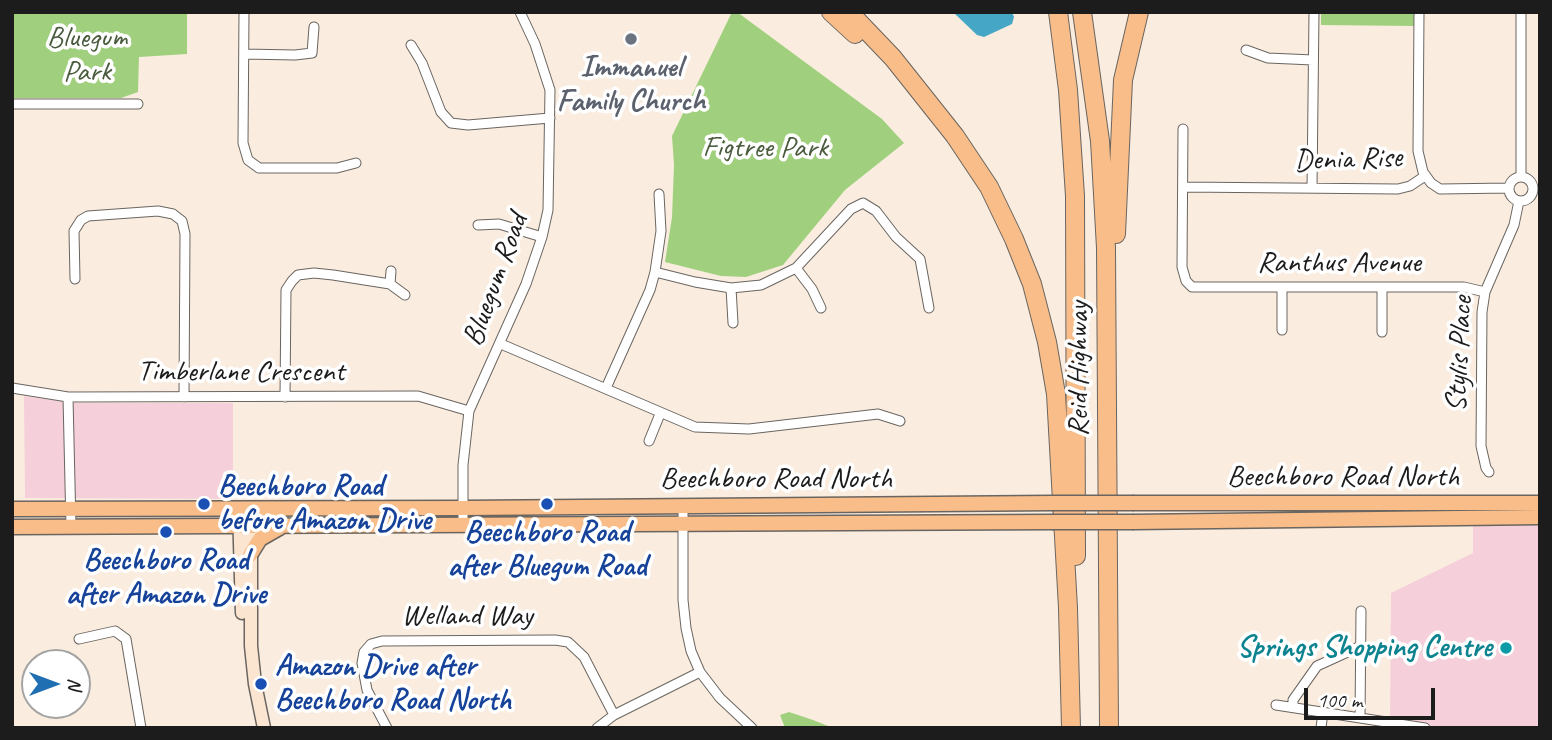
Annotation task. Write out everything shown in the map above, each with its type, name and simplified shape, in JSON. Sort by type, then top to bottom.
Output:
[{"type":"highway","points":[[831,12],[925,98]]},
{"type":"highway","points":[[849,12],[893,58],[955,136],[989,187],[1032,284],[1047,342],[1056,394],[1072,728]]},
{"type":"highway","name":"Reid Highway","points":[[1058,12],[1068,90],[1075,196],[1076,523],[1072,728]]},
{"type":"highway","name":"Reid Highway","points":[[1082,12],[1094,87],[1104,194],[1109,728]]},
{"type":"highway","points":[[1107,428],[1123,80],[1139,12]]},
{"type":"main road","name":"Beechboro Road North","points":[[12,509],[1540,502]]},
{"type":"main road","name":"Beechboro Road North","points":[[12,527],[1133,522],[1540,517]]},
{"type":"main road","points":[[250,555],[260,538],[285,525]]},
{"type":"street","points":[[244,12],[243,143],[248,160],[259,167],[337,167],[356,163]]},
{"type":"street","name":"Bluegum Road","points":[[463,524],[463,465],[469,411],[526,284],[548,210],[550,90],[520,12]]},
{"type":"street","points":[[1312,188],[1314,12]]},
{"type":"street","points":[[1419,12],[1418,151],[1420,167],[1425,176]]},
{"type":"street","points":[[1521,12],[1521,177]]},
{"type":"street","points":[[244,54],[295,55],[312,52],[314,27]]},
{"type":"street","points":[[411,46],[422,63],[441,112],[451,122],[468,125],[550,118]]},
{"type":"street","points":[[1246,50],[1268,58],[1313,60]]},
{"type":"street","points":[[12,104],[138,104]]},
{"type":"street","points":[[1183,129],[1183,187]]},
{"type":"street","name":"Denia Rise","points":[[1183,187],[1398,189],[1410,186],[1425,176],[1435,187],[1446,190],[1508,188]]},
{"type":"street","points":[[1521,177],[1530,182],[1536,194],[1519,201],[1510,195],[1508,188],[1513,180],[1521,177]]},
{"type":"street","name":"Ranthus Avenue","points":[[1183,187],[1182,267],[1186,281],[1192,287],[1464,287],[1485,292]]},
{"type":"street","points":[[606,388],[650,290],[655,272],[660,232],[659,194]]},
{"type":"street","name":"Stylis Place","points":[[1489,472],[1481,446],[1481,335],[1485,292],[1514,225],[1519,201]]},
{"type":"street","points":[[655,272],[731,288],[761,285],[796,268],[851,209],[863,203],[876,211],[896,237],[920,259],[929,307]]},
{"type":"street","points":[[75,279],[74,231],[80,220],[88,216],[158,211],[173,214],[182,221],[185,234],[184,397]]},
{"type":"street","points":[[478,225],[499,223],[542,237]]},
{"type":"street","points":[[796,268],[813,289],[821,308]]},
{"type":"street","points":[[390,284],[391,271]]},
{"type":"street","points":[[285,397],[286,290],[298,275],[314,273],[390,284],[405,295]]},
{"type":"street","points":[[1382,287],[1382,332]]},
{"type":"street","points":[[731,288],[733,323]]},
{"type":"street","points":[[1282,288],[1282,330]]},
{"type":"street","points":[[501,344],[695,427],[749,429],[878,414],[900,421]]},
{"type":"street","name":"Timberlane Crescent","points":[[12,388],[68,397],[418,396],[469,411]]},
{"type":"street","points":[[68,397],[71,527]]},
{"type":"street","points":[[649,441],[660,414]]},
{"type":"street","points":[[683,506],[686,628],[691,651],[700,672],[720,698],[752,728]]},
{"type":"street","points":[[245,508],[245,662],[257,728]]},
{"type":"street","points":[[245,525],[250,555],[252,658],[264,728]]},
{"type":"street","points":[[1360,718],[1361,611]]},
{"type":"street","points":[[79,639],[115,631],[126,639],[141,728]]},
{"type":"street","name":"Welland Way","points":[[387,728],[368,690],[362,663],[364,652],[371,644],[382,641],[568,642],[584,657],[614,715]]},
{"type":"street","points":[[1293,708],[1293,700],[1317,666],[1361,646]]},
{"type":"street","points":[[597,728],[614,715],[700,672]]},
{"type":"street","points":[[1276,705],[1424,728]]},
{"type":"street","points":[[1321,728],[1324,712]]},
{"type":"shaded area","points":[[24,396],[74,403],[233,403],[233,499],[25,498]]},
{"type":"shaded area","name":"Springs Shopping Centre","points":[[1540,517],[1540,728],[1425,728],[1390,722],[1391,593],[1473,553],[1473,518]]},
{"type":"green space","name":"Bluegum Park","points":[[12,12],[187,12],[187,54],[139,57],[138,92],[121,98],[12,98]]},
{"type":"green space","name":"Figtree Park","points":[[732,12],[737,12],[882,119],[904,143],[845,190],[783,265],[746,277],[721,276],[665,262],[672,217],[672,136]]},
{"type":"green space","points":[[1321,12],[1414,12],[1414,26],[1321,25]]},
{"type":"green space","points":[[789,712],[833,728],[785,728],[780,715]]},
{"type":"water","points":[[953,12],[1012,12],[1014,17],[1012,24],[984,37],[977,35]]},
{"type":"place","name":"Immanuel Family Church","points":[[631,39]]},
{"type":"place","name":"Beechboro Road before Amazon Drive","points":[[204,504]]},
{"type":"place","name":"Beechboro Road after Bluegum Road","points":[[547,504]]},
{"type":"place","name":"Beechboro Road after Amazon Drive","points":[[166,532]]},
{"type":"place","name":"Springs Shopping Centre","points":[[1506,648]]},
{"type":"place","name":"Amazon Drive after Beechboro Road North","points":[[261,684]]}]
